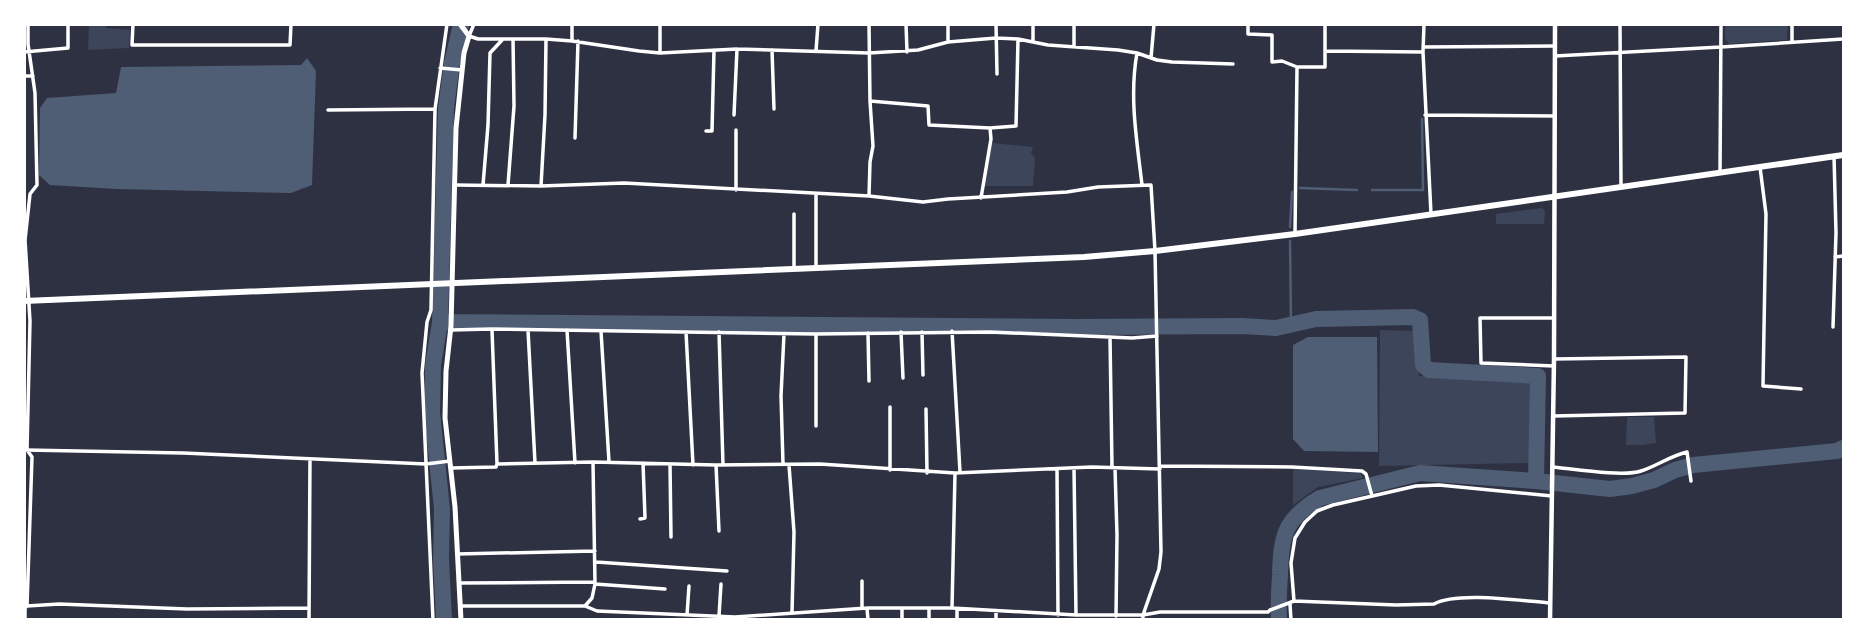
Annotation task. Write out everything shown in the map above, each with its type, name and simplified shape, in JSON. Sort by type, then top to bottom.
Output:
[{"type":"highway","points":[[27,301],[1084,257],[1295,234],[1843,155]]},
{"type":"main road","points":[[460,24],[468,33],[456,128],[450,282],[452,318],[446,371],[446,418],[455,507],[461,620]]},
{"type":"street","points":[[25,620],[27,514],[32,457],[26,450],[25,240],[30,194],[37,185],[35,93],[27,52],[28,24]]},
{"type":"street","points":[[27,52],[68,48],[68,24]]},
{"type":"street","points":[[133,24],[132,45],[290,46],[291,24]]},
{"type":"street","points":[[433,620],[422,373],[433,284],[435,110],[447,24]]},
{"type":"street","points":[[474,24],[468,33],[478,39],[578,41],[660,53],[737,49],[906,52],[948,42],[996,38],[1137,53],[1172,62],[1233,64]]},
{"type":"street","points":[[572,24],[572,41]]},
{"type":"street","points":[[660,24],[660,53]]},
{"type":"street","points":[[816,51],[818,24]]},
{"type":"street","points":[[869,24],[873,146],[869,196]]},
{"type":"street","points":[[906,24],[906,52]]},
{"type":"street","points":[[948,24],[948,42]]},
{"type":"street","points":[[996,24],[997,74]]},
{"type":"street","points":[[1033,42],[1034,24]]},
{"type":"street","points":[[1074,24],[1074,47]]},
{"type":"street","points":[[1151,58],[1154,24]]},
{"type":"street","points":[[1248,24],[1248,34],[1272,35],[1272,61],[1282,61],[1297,67],[1325,67],[1325,24]]},
{"type":"street","points":[[1424,24],[1425,115],[1431,214]]},
{"type":"street","points":[[1550,620],[1554,416],[1555,24]]},
{"type":"street","points":[[1620,24],[1621,186]]},
{"type":"street","points":[[1720,173],[1721,24]]},
{"type":"street","points":[[1792,24],[1792,42]]},
{"type":"street","points":[[1555,55],[1843,38]]},
{"type":"street","points":[[483,185],[490,53],[503,39]]},
{"type":"street","points":[[509,185],[514,106],[513,39]]},
{"type":"street","points":[[541,186],[546,39]]},
{"type":"street","points":[[870,101],[928,106],[929,125],[990,128],[1016,126],[1018,39]]},
{"type":"street","points":[[575,138],[578,41]]},
{"type":"street","points":[[1325,51],[1555,46]]},
{"type":"street","points":[[734,115],[737,49]]},
{"type":"street","points":[[706,131],[712,131],[714,50]]},
{"type":"street","points":[[772,50],[774,109]]},
{"type":"street","points":[[1137,53],[1133,98],[1142,185]]},
{"type":"street","points":[[1295,234],[1297,67]]},
{"type":"street","points":[[440,68],[462,70]]},
{"type":"street","points":[[24,76],[33,76]]},
{"type":"street","points":[[328,110],[435,110]]},
{"type":"street","points":[[1425,115],[1555,116]]},
{"type":"street","points":[[981,198],[991,139],[990,128]]},
{"type":"street","points":[[736,130],[736,190]]},
{"type":"street","points":[[1833,327],[1834,156]]},
{"type":"street","points":[[1760,167],[1766,215],[1763,386],[1801,389]]},
{"type":"street","points":[[454,185],[624,183],[869,196],[923,202],[1151,185],[1157,324],[1161,552],[1159,569],[1143,617]]},
{"type":"street","points":[[816,195],[816,268]]},
{"type":"street","points":[[794,214],[794,269]]},
{"type":"street","points":[[1835,257],[1843,256]]},
{"type":"street","points":[[1554,318],[1480,318],[1480,363],[1554,366]]},
{"type":"street","points":[[451,328],[784,334],[952,331],[1132,338],[1157,334]]},
{"type":"street","points":[[491,329],[497,464]]},
{"type":"street","points":[[528,330],[535,463]]},
{"type":"street","points":[[567,330],[575,463]]},
{"type":"street","points":[[601,331],[608,462]]},
{"type":"street","points":[[952,331],[958,473],[954,609],[957,620]]},
{"type":"street","points":[[686,332],[693,465]]},
{"type":"street","points":[[719,332],[723,465]]},
{"type":"street","points":[[901,332],[903,379]]},
{"type":"street","points":[[922,332],[923,375]]},
{"type":"street","points":[[868,333],[869,381]]},
{"type":"street","points":[[783,465],[781,396],[784,334]]},
{"type":"street","points":[[816,334],[816,426]]},
{"type":"street","points":[[1110,337],[1117,535],[1116,616]]},
{"type":"street","points":[[1554,359],[1686,358],[1685,413],[1554,416]]},
{"type":"street","points":[[890,470],[891,407]]},
{"type":"street","points":[[926,409],[927,473]]},
{"type":"street","points":[[26,450],[183,453],[496,467],[497,464],[593,462],[693,465],[820,464],[927,473],[1074,468],[1292,467],[1362,471],[1366,474],[1371,495]]},
{"type":"street","points":[[1553,469],[1640,472],[1673,455],[1687,452],[1691,478]]},
{"type":"street","points":[[309,620],[310,459]]},
{"type":"street","points":[[585,606],[592,598],[595,583],[593,462]]},
{"type":"street","points":[[640,519],[646,518],[643,463]]},
{"type":"street","points":[[670,464],[671,537]]},
{"type":"street","points":[[716,465],[719,531]]},
{"type":"street","points":[[789,465],[793,532],[792,613]]},
{"type":"street","points":[[1074,468],[1076,615]]},
{"type":"street","points":[[1057,469],[1058,615]]},
{"type":"street","points":[[1291,620],[1291,563],[1295,538],[1305,522],[1317,511],[1371,495],[1416,486],[1439,485],[1553,494]]},
{"type":"street","points":[[457,554],[595,551]]},
{"type":"street","points":[[596,562],[727,571]]},
{"type":"street","points":[[862,581],[862,608]]},
{"type":"street","points":[[460,583],[595,583],[665,589]]},
{"type":"street","points":[[719,616],[721,584]]},
{"type":"street","points":[[687,615],[689,586]]},
{"type":"street","points":[[460,606],[585,606],[597,611],[734,618],[862,608],[929,608],[1143,617],[1160,612],[1268,612],[1291,603],[1434,604],[1461,598],[1550,603]]},
{"type":"street","points":[[26,607],[59,604],[187,609],[309,608]]},
{"type":"street","points":[[867,608],[868,620]]},
{"type":"street","points":[[902,608],[902,620]]},
{"type":"street","points":[[929,608],[929,620]]},
{"type":"street","points":[[828,611],[828,620]]},
{"type":"street","points":[[996,611],[996,620]]},
{"type":"street","points":[[1031,613],[1031,620]]},
{"type":"shaded area","points":[[89,25],[130,30],[129,48],[88,50]]},
{"type":"shaded area","points":[[1725,25],[1788,25],[1787,40],[1729,44],[1725,39]]},
{"type":"shaded area","points":[[307,58],[316,71],[312,185],[291,193],[116,189],[50,185],[39,175],[40,108],[47,98],[116,93],[121,67],[301,65]]},
{"type":"shaded area","points":[[992,143],[1033,147],[1033,186],[984,186]]},
{"type":"shaded area","points":[[1542,208],[1545,211],[1544,224],[1496,224],[1496,214]]},
{"type":"shaded area","points":[[1380,330],[1416,331],[1419,376],[1533,383],[1531,463],[1379,466]]},
{"type":"shaded area","points":[[1308,337],[1377,337],[1378,452],[1304,451],[1293,439],[1293,345]]},
{"type":"shaded area","points":[[1627,417],[1654,417],[1656,443],[1626,445]]},
{"type":"shaded area","points":[[1293,469],[1361,473],[1363,478],[1318,487],[1293,505]]},
{"type":"waterway","points":[[444,620],[442,509],[432,412],[433,365],[440,322],[446,108],[461,24]]},
{"type":"waterway","points":[[1372,190],[1423,190],[1422,119]]},
{"type":"waterway","points":[[1300,188],[1357,190]]},
{"type":"waterway","points":[[1290,227],[1292,192]]},
{"type":"waterway","points":[[1290,241],[1291,324]]},
{"type":"waterway","points":[[440,322],[1276,328],[1316,319],[1413,317],[1420,320],[1423,365],[1429,370],[1538,376],[1536,481]]},
{"type":"waterway","points":[[1279,620],[1282,549],[1287,530],[1299,513],[1320,498],[1420,473],[1610,489],[1654,480],[1693,465],[1837,451],[1843,448]]}]
